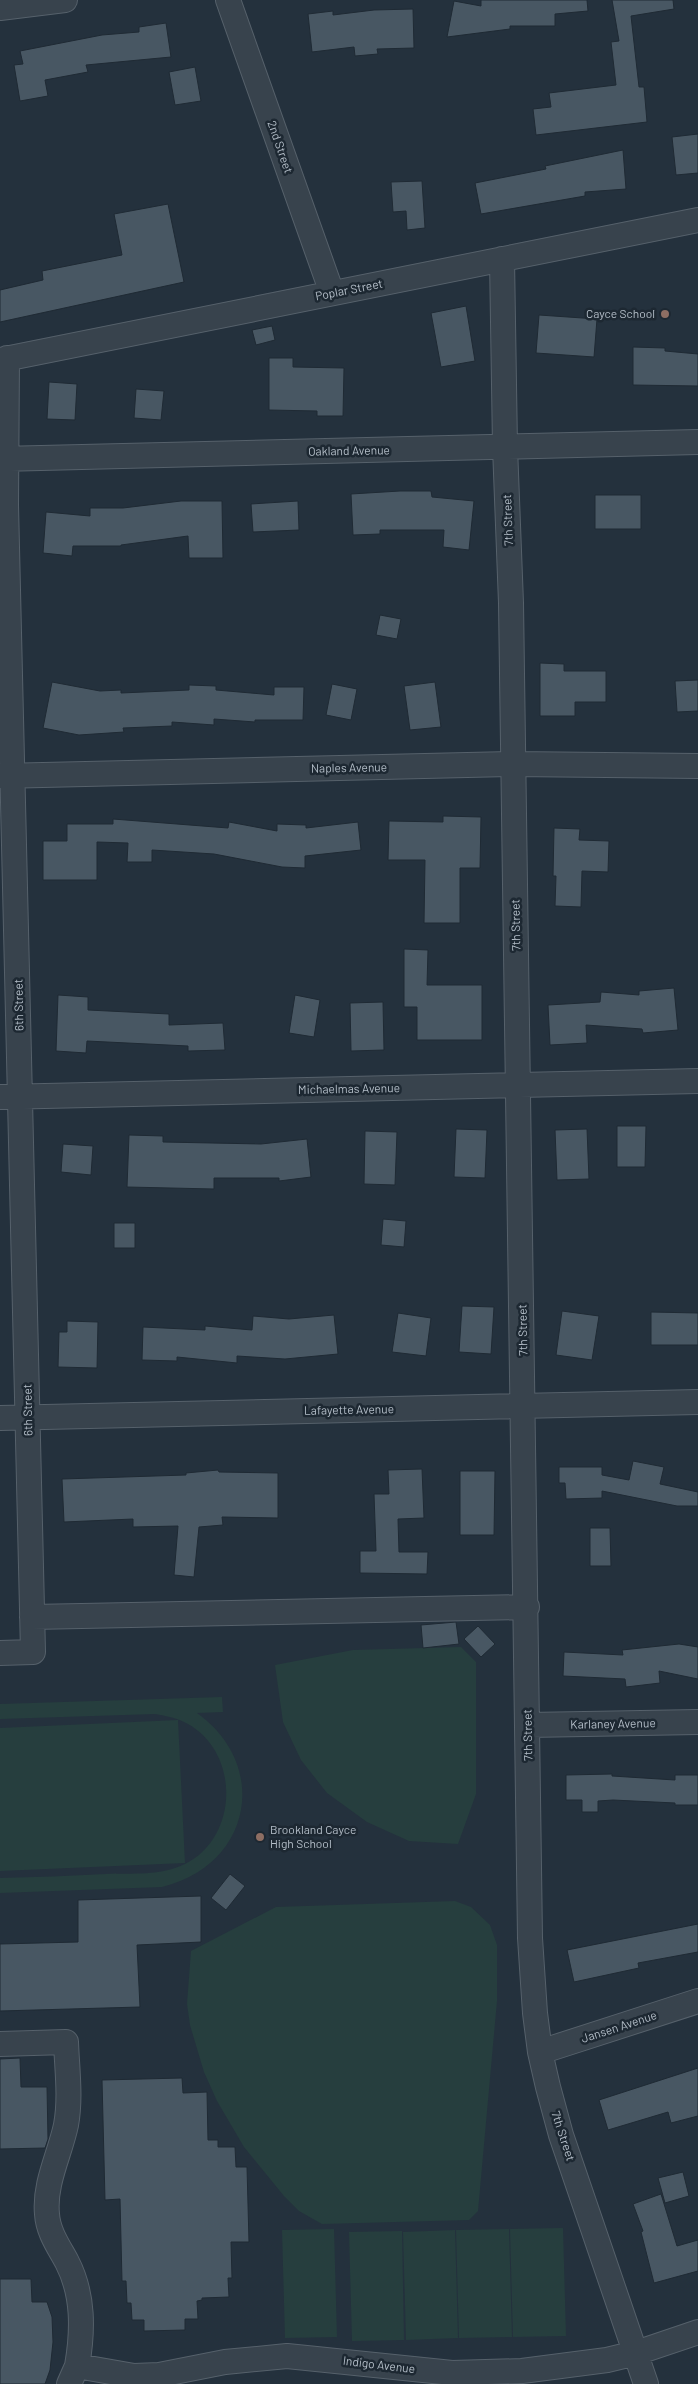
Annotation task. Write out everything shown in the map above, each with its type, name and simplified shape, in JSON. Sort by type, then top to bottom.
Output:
[{"type":"street","points":[[0,8],[65,0]]},
{"type":"street","name":"2nd Street","points":[[228,0],[332,293]]},
{"type":"street","name":"Poplar Street","points":[[4,359],[698,220]]},
{"type":"street","name":"7th Street","points":[[502,259],[514,764],[527,1606],[530,1938],[534,2013],[540,2052],[561,2134],[646,2384]]},
{"type":"street","name":"6th Street","points":[[0,1653],[33,1652],[28,1417],[10,1097],[3,459],[4,359]]},
{"type":"street","name":"Oakland Avenue","points":[[3,459],[698,442]]},
{"type":"street","name":"Naples Avenue","points":[[6,776],[514,764],[698,766]]},
{"type":"street","name":"Michaelmas Avenue","points":[[10,1097],[698,1081]]},
{"type":"street","name":"Lafayette Avenue","points":[[0,1418],[698,1402]]},
{"type":"street","points":[[32,1617],[527,1606]]},
{"type":"street","name":"Karlaney Avenue","points":[[528,1725],[698,1722]]},
{"type":"street","name":"Jansen Avenue","points":[[540,2052],[698,2001]]},
{"type":"street","points":[[0,2044],[66,2042],[69,2097],[66,2124],[51,2177],[47,2214],[50,2230],[68,2263],[79,2298],[82,2323],[73,2375]]},
{"type":"street","name":"Indigo Avenue","points":[[73,2375],[159,2376],[255,2358],[287,2356],[358,2374],[486,2378],[636,2353],[698,2332]]},
{"type":"green space","points":[[461,1647],[476,1662],[476,1794],[458,1844],[409,1841],[367,1822],[327,1793],[301,1760],[283,1722],[275,1665],[353,1650]]},
{"type":"green space","points":[[222,1697],[223,1712],[197,1713],[220,1735],[235,1760],[242,1786],[241,1812],[232,1837],[215,1858],[192,1876],[162,1887],[0,1893],[0,1878],[146,1873],[176,1868],[203,1851],[216,1835],[223,1815],[226,1795],[224,1774],[217,1754],[205,1737],[180,1720],[155,1714],[0,1719],[0,1704]]},
{"type":"green space","points":[[178,1720],[185,1863],[0,1871],[0,1728]]},
{"type":"green space","points":[[455,1901],[471,1907],[490,1925],[497,1945],[497,2001],[478,2211],[469,2220],[322,2224],[299,2211],[284,2196],[244,2147],[217,2101],[204,2072],[190,2025],[187,2004],[191,1951],[276,1907]]},
{"type":"green space","points":[[563,2228],[566,2336],[513,2337],[510,2229]]},
{"type":"green space","points":[[334,2229],[337,2337],[285,2338],[282,2230]]},
{"type":"green space","points":[[509,2229],[512,2337],[459,2338],[456,2230]]},
{"type":"green space","points":[[455,2230],[458,2338],[406,2340],[403,2232]]},
{"type":"green space","points":[[402,2231],[404,2340],[352,2341],[349,2232]]},
{"type":"building","points":[[481,0],[587,0],[588,11],[555,14],[555,26],[510,26],[510,29],[447,37],[454,1],[481,6]]},
{"type":"building","points":[[612,0],[673,0],[674,9],[631,16],[639,87],[644,87],[647,122],[536,135],[533,109],[551,107],[549,93],[616,85],[611,42],[619,41]]},
{"type":"building","points":[[413,9],[414,48],[377,49],[378,54],[355,56],[354,47],[312,52],[308,14],[333,11],[333,15],[374,10]]},
{"type":"building","points":[[166,23],[171,57],[86,65],[88,72],[45,80],[48,96],[20,101],[14,65],[23,64],[20,51],[102,35],[139,32],[139,27]]},
{"type":"building","points":[[195,67],[201,101],[175,105],[169,72]]},
{"type":"building","points":[[698,134],[698,173],[676,175],[672,137]]},
{"type":"building","points":[[623,150],[626,189],[585,192],[585,196],[481,214],[475,183],[546,169],[545,166]]},
{"type":"building","points":[[422,181],[425,228],[407,230],[406,211],[393,212],[391,182]]},
{"type":"building","points":[[168,204],[184,282],[0,322],[0,290],[43,280],[42,271],[122,255],[114,214]]},
{"type":"building","points":[[466,306],[475,361],[441,367],[431,313]]},
{"type":"building","points":[[539,315],[597,319],[594,357],[536,353]]},
{"type":"building","points":[[272,326],[275,340],[256,345],[252,330]]},
{"type":"building","points":[[633,347],[665,348],[665,351],[698,354],[698,386],[633,385]]},
{"type":"building","points":[[269,358],[293,358],[293,367],[344,368],[343,416],[317,416],[317,411],[269,410]]},
{"type":"building","points":[[49,382],[77,384],[75,420],[47,419]]},
{"type":"building","points":[[136,389],[164,391],[161,420],[134,418]]},
{"type":"building","points":[[431,491],[432,497],[474,501],[469,550],[443,547],[444,530],[380,530],[380,534],[353,535],[351,494]]},
{"type":"building","points":[[595,495],[641,495],[641,529],[595,529]]},
{"type":"building","points":[[181,501],[222,501],[223,558],[189,558],[188,536],[121,546],[73,546],[72,556],[43,553],[46,512],[90,516],[90,508],[123,508]]},
{"type":"building","points":[[298,501],[299,530],[253,532],[251,504]]},
{"type":"building","points":[[380,615],[401,619],[397,639],[376,635]]},
{"type":"building","points":[[540,663],[564,664],[564,671],[606,671],[606,702],[575,702],[575,716],[540,716]]},
{"type":"building","points":[[698,680],[698,711],[677,712],[675,681]]},
{"type":"building","points":[[52,682],[100,691],[121,690],[121,693],[189,690],[189,685],[216,686],[216,690],[274,695],[274,687],[304,687],[303,720],[255,720],[255,722],[214,719],[214,725],[172,722],[172,726],[123,728],[124,732],[79,735],[43,728]]},
{"type":"building","points":[[435,682],[441,727],[410,730],[404,686]]},
{"type":"building","points":[[332,684],[357,689],[351,720],[326,715]]},
{"type":"building","points":[[443,816],[481,817],[480,868],[460,868],[460,923],[424,923],[425,860],[388,860],[389,821],[443,822]]},
{"type":"building","points":[[113,819],[228,828],[229,822],[277,831],[277,824],[306,825],[306,828],[358,822],[361,850],[305,856],[305,868],[282,867],[214,854],[152,850],[152,862],[127,862],[128,843],[97,842],[97,880],[43,880],[43,841],[67,841],[67,824],[113,824]]},
{"type":"building","points":[[554,828],[580,829],[579,840],[609,841],[608,872],[582,871],[581,907],[555,906],[556,876],[553,876]]},
{"type":"building","points":[[404,949],[428,950],[427,985],[482,985],[482,1040],[417,1040],[417,1007],[404,1007]]},
{"type":"building","points":[[674,988],[678,1030],[643,1033],[642,1029],[586,1025],[587,1043],[550,1045],[548,1005],[600,1002],[601,992],[639,995],[639,991]]},
{"type":"building","points":[[58,995],[88,997],[88,1010],[169,1014],[169,1025],[223,1023],[225,1050],[188,1051],[188,1046],[87,1041],[86,1053],[56,1051]]},
{"type":"building","points":[[295,995],[320,1000],[314,1037],[289,1033]]},
{"type":"building","points":[[383,1002],[384,1050],[351,1051],[350,1003]]},
{"type":"building","points":[[617,1126],[646,1126],[645,1167],[617,1167]]},
{"type":"building","points":[[456,1129],[487,1130],[485,1178],[454,1177]]},
{"type":"building","points":[[587,1129],[589,1179],[557,1180],[555,1130]]},
{"type":"building","points":[[365,1131],[397,1132],[395,1185],[364,1184]]},
{"type":"building","points":[[129,1135],[163,1136],[163,1142],[261,1144],[307,1139],[311,1177],[279,1181],[279,1178],[214,1178],[214,1189],[127,1187]]},
{"type":"building","points":[[63,1144],[93,1146],[91,1175],[61,1172]]},
{"type":"building","points":[[383,1219],[406,1221],[404,1247],[381,1245]]},
{"type":"building","points":[[114,1223],[135,1223],[135,1248],[114,1248]]},
{"type":"building","points":[[462,1306],[494,1307],[491,1354],[459,1352]]},
{"type":"building","points":[[562,1311],[599,1316],[592,1360],[556,1355]]},
{"type":"building","points":[[651,1312],[698,1313],[698,1345],[651,1345]]},
{"type":"building","points":[[398,1313],[431,1318],[426,1356],[392,1352]]},
{"type":"building","points":[[334,1315],[338,1354],[285,1359],[237,1356],[237,1363],[177,1357],[177,1361],[142,1360],[143,1327],[205,1330],[205,1326],[252,1330],[253,1316],[289,1319]]},
{"type":"building","points":[[67,1321],[98,1322],[97,1368],[58,1367],[59,1332],[67,1332]]},
{"type":"building","points":[[633,1461],[664,1467],[660,1484],[698,1492],[698,1506],[677,1506],[602,1491],[602,1498],[566,1499],[565,1483],[559,1483],[559,1467],[602,1467],[602,1475],[629,1480]]},
{"type":"building","points":[[422,1469],[424,1518],[398,1519],[399,1552],[428,1552],[427,1574],[360,1573],[360,1551],[376,1551],[374,1494],[389,1494],[388,1470]]},
{"type":"building","points":[[218,1470],[219,1472],[278,1473],[278,1518],[222,1517],[223,1525],[199,1527],[194,1577],[174,1575],[178,1526],[133,1527],[133,1519],[64,1522],[62,1479],[186,1475],[186,1473]]},
{"type":"building","points":[[460,1471],[495,1471],[494,1535],[460,1535]]},
{"type":"building","points":[[590,1528],[610,1528],[611,1566],[590,1566]]},
{"type":"building","points":[[456,1622],[459,1644],[423,1648],[421,1625]]},
{"type":"building","points":[[478,1626],[495,1644],[481,1657],[464,1639]]},
{"type":"building","points":[[679,1644],[698,1647],[698,1679],[659,1671],[660,1683],[626,1687],[625,1679],[563,1676],[564,1652],[623,1655],[622,1650]]},
{"type":"building","points":[[612,1774],[612,1776],[675,1780],[675,1775],[698,1775],[698,1805],[613,1800],[598,1801],[598,1812],[582,1812],[582,1800],[566,1800],[566,1775]]},
{"type":"building","points":[[230,1874],[245,1886],[226,1910],[211,1898]]},
{"type":"building","points":[[201,1896],[201,1942],[137,1945],[140,2007],[0,2011],[0,1944],[78,1942],[78,1900]]},
{"type":"building","points":[[698,1924],[698,1952],[638,1963],[639,1968],[574,1982],[567,1950]]},
{"type":"building","points":[[20,2058],[21,2087],[47,2087],[48,2139],[45,2148],[0,2149],[0,2059]]},
{"type":"building","points":[[698,2068],[698,2116],[671,2123],[668,2112],[608,2130],[599,2100]]},
{"type":"building","points":[[182,2078],[183,2093],[207,2092],[208,2140],[218,2140],[218,2147],[235,2147],[236,2167],[247,2167],[249,2242],[231,2242],[232,2278],[228,2278],[229,2297],[202,2298],[202,2300],[197,2301],[198,2319],[185,2319],[185,2330],[144,2331],[144,2320],[132,2320],[131,2303],[127,2303],[126,2281],[122,2281],[120,2199],[105,2200],[102,2080]]},
{"type":"building","points":[[683,2172],[689,2196],[665,2203],[658,2178]]},
{"type":"building","points":[[661,2194],[677,2246],[698,2240],[698,2271],[654,2283],[641,2232],[643,2231],[633,2204]]},
{"type":"building","points":[[0,2279],[31,2279],[32,2302],[47,2302],[52,2317],[53,2342],[50,2370],[45,2384],[0,2384]]},
{"type":"place","name":"Cayce School","points":[[665,314]]},
{"type":"place","name":"Brookland Cayce High School","points":[[260,1837]]}]
